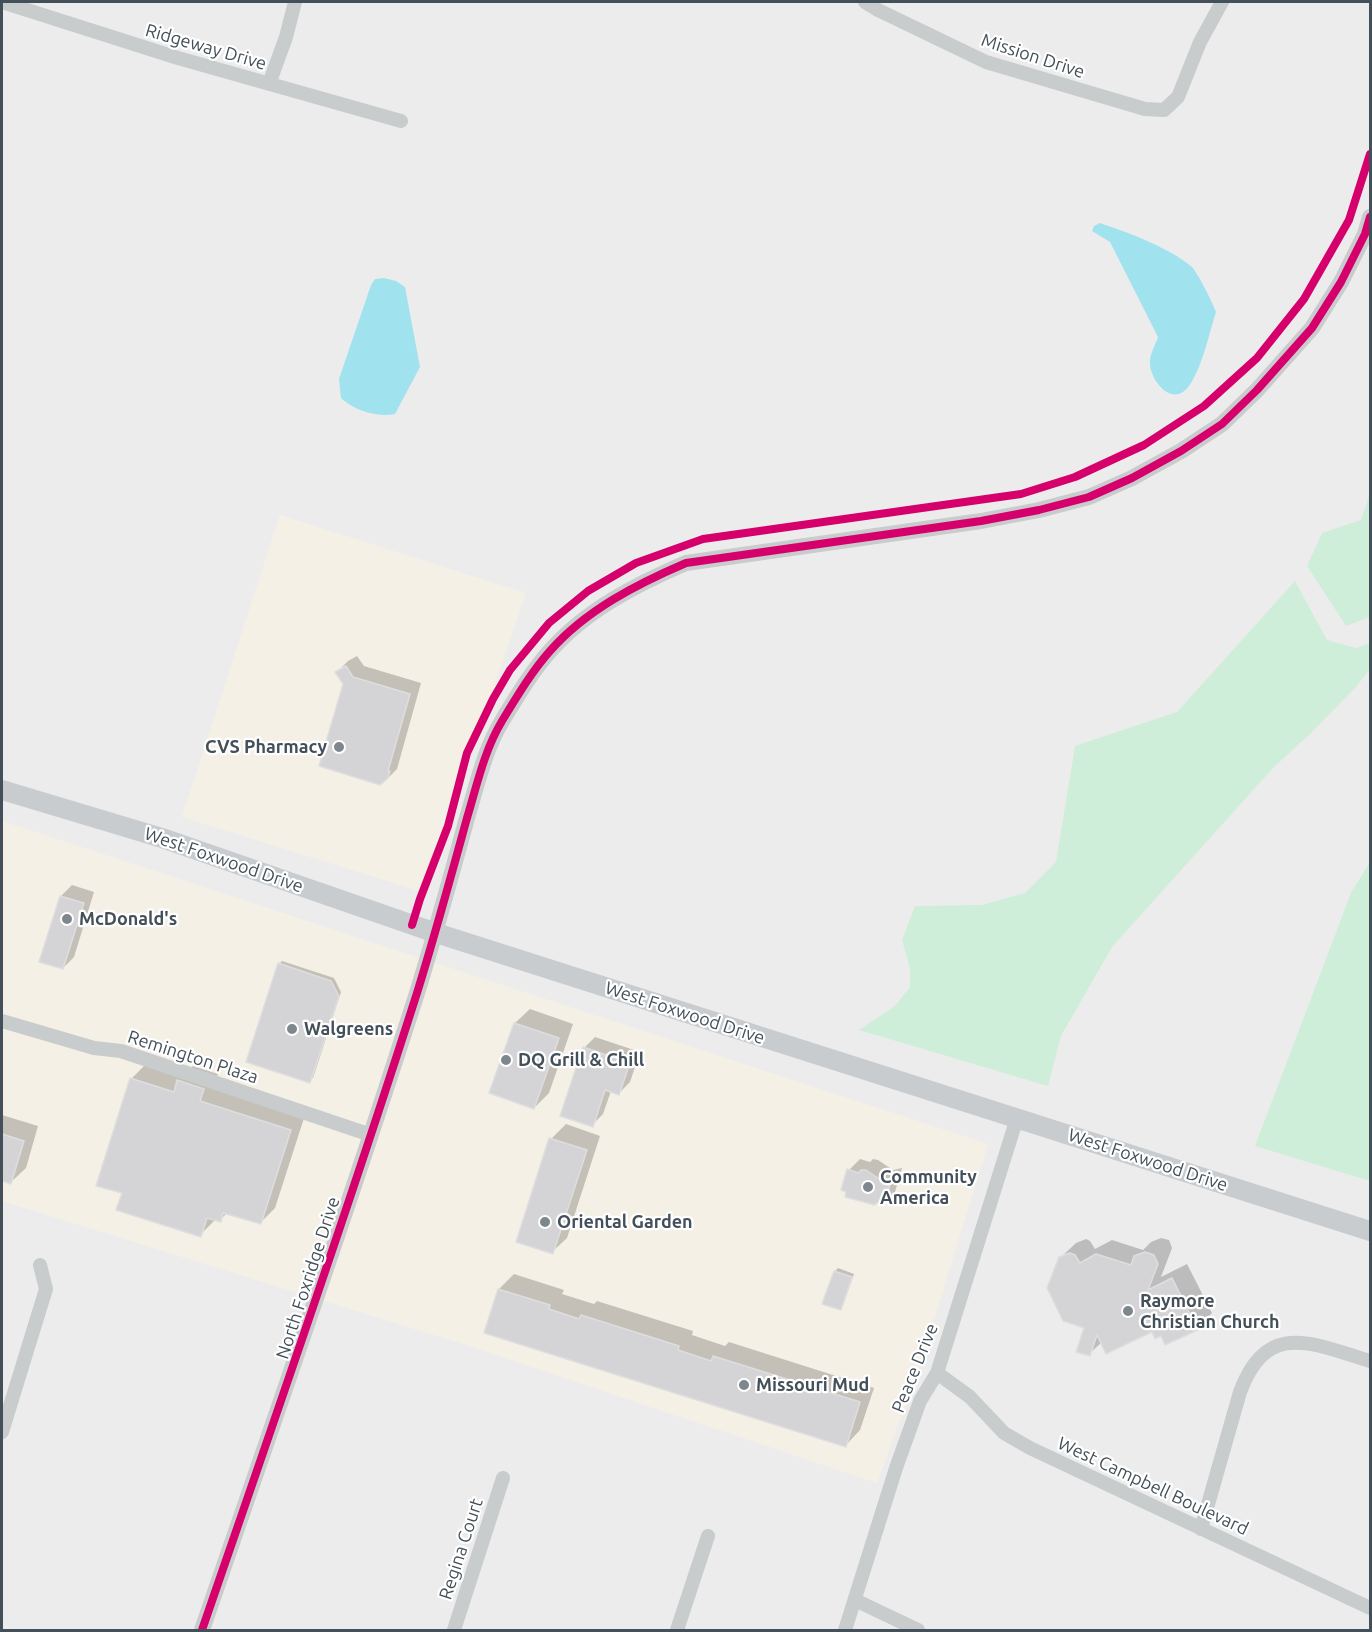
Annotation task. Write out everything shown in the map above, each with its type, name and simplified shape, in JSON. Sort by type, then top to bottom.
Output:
[{"type":"main road","name":"West Foxwood Drive","points":[[2,790],[162,838],[436,933],[1371,1231]]},
{"type":"street","name":"Ridgeway Drive","points":[[2,2],[104,35],[401,122]]},
{"type":"street","points":[[269,84],[286,37],[295,2]]},
{"type":"street","name":"Mission Drive","points":[[865,2],[986,62],[1145,110],[1164,110],[1178,97],[1200,42],[1222,2]]},
{"type":"street","name":"North Foxridge Drive","points":[[202,1630],[301,1347],[371,1135],[436,933],[485,758],[500,724],[549,652],[571,630],[599,608],[653,577],[687,563],[1004,517],[1089,497],[1132,478],[1181,451],[1222,424],[1257,390],[1312,328],[1341,282],[1371,217]]},
{"type":"street","name":"Remington Plaza","points":[[2,1021],[94,1048],[121,1051],[371,1135]]},
{"type":"street","name":"Peace Drive","points":[[845,1630],[896,1468],[920,1401],[937,1373],[1017,1118]]},
{"type":"street","points":[[2,1432],[46,1289],[40,1265]]},
{"type":"street","points":[[1202,1529],[1245,1380],[1262,1355],[1278,1344],[1310,1343],[1371,1361]]},
{"type":"street","name":"West Campbell Boulevard","points":[[937,1373],[970,1397],[1004,1433],[1030,1448],[1371,1608]]},
{"type":"street","name":"Regina Court","points":[[454,1630],[503,1478]]},
{"type":"street","points":[[677,1630],[708,1536]]},
{"type":"street","points":[[855,1600],[918,1630]]},
{"type":"shaded area","points":[[280,515],[526,593],[423,892],[182,817]]},
{"type":"shaded area","points":[[2,821],[988,1144],[921,1362],[877,1483],[463,1344],[2,1201]]},
{"type":"green space","points":[[1370,493],[1370,617],[1346,626],[1307,566],[1322,533],[1361,520]]},
{"type":"green space","points":[[1295,581],[1327,640],[1356,648],[1370,643],[1370,669],[1356,687],[1311,733],[1273,768],[1112,947],[1061,1036],[1048,1086],[859,1030],[895,1006],[910,987],[910,968],[902,940],[915,906],[982,905],[1025,893],[1056,862],[1075,746],[1177,712]]},
{"type":"green space","points":[[1370,862],[1370,1181],[1255,1146],[1351,893]]},
{"type":"water","points":[[1100,223],[1148,241],[1172,253],[1192,267],[1208,295],[1216,312],[1198,370],[1183,392],[1170,393],[1164,390],[1154,378],[1150,361],[1158,337],[1110,242],[1092,231],[1094,226]]},
{"type":"water","points":[[384,278],[396,281],[405,287],[420,367],[395,414],[388,415],[366,412],[346,402],[341,398],[339,379],[371,285],[375,279]]},
{"type":"building","name":"CVS Pharmacy","points":[[346,666],[353,677],[410,694],[388,778],[380,785],[319,766],[343,684],[335,672]]},
{"type":"building","points":[[60,896],[84,903],[63,969],[39,962]]},
{"type":"building","name":"Walgreens","points":[[278,963],[331,981],[339,996],[310,1083],[246,1062]]},
{"type":"building","points":[[514,1023],[559,1038],[534,1109],[489,1093]]},
{"type":"building","points":[[583,1047],[630,1063],[619,1095],[605,1090],[593,1127],[560,1116]]},
{"type":"building","points":[[130,1078],[174,1092],[177,1080],[204,1089],[200,1101],[291,1130],[261,1224],[223,1213],[221,1222],[207,1218],[201,1237],[116,1210],[122,1193],[96,1186]]},
{"type":"building","points":[[2,1134],[24,1141],[11,1184],[2,1181]]},
{"type":"building","points":[[549,1138],[587,1150],[553,1254],[516,1242]]},
{"type":"building","name":"Community America","points":[[847,1169],[858,1173],[866,1170],[881,1180],[892,1178],[884,1205],[876,1203],[875,1205],[845,1197],[846,1192],[841,1190]]},
{"type":"building","points":[[1145,1252],[1154,1255],[1158,1264],[1148,1290],[1172,1278],[1198,1330],[1165,1345],[1161,1336],[1155,1339],[1152,1332],[1106,1354],[1097,1335],[1090,1356],[1076,1352],[1084,1328],[1063,1321],[1047,1288],[1059,1257],[1070,1253],[1075,1255],[1080,1263],[1096,1254],[1131,1265],[1134,1256]]},
{"type":"building","points":[[834,1271],[852,1277],[841,1310],[822,1304]]},
{"type":"building","points":[[498,1289],[550,1305],[549,1309],[579,1319],[581,1315],[679,1346],[678,1350],[711,1361],[713,1356],[860,1402],[846,1447],[484,1333]]},
{"type":"cycle path","points":[[412,925],[448,826],[467,753],[493,699],[510,670],[549,623],[588,591],[636,563],[703,539],[1021,494],[1075,477],[1144,445],[1204,406],[1257,358],[1304,299],[1349,220],[1370,154]]},
{"type":"cycle path","points":[[202,1630],[391,1073],[424,971],[486,756],[502,721],[543,659],[564,636],[596,611],[631,589],[686,563],[981,521],[1039,510],[1089,497],[1132,478],[1181,451],[1222,424],[1257,390],[1312,328],[1341,282],[1365,234],[1370,217]]},
{"type":"place","name":"CVS Pharmacy","points":[[339,747]]},
{"type":"place","name":"McDonald's","points":[[67,919]]},
{"type":"place","name":"Walgreens","points":[[292,1029]]},
{"type":"place","name":"DQ Grill & Chill","points":[[506,1060]]},
{"type":"place","name":"Community America","points":[[868,1187]]},
{"type":"place","name":"Oriental Garden","points":[[545,1222]]},
{"type":"place","name":"Raymore Christian Church","points":[[1128,1311]]},
{"type":"place","name":"Missouri Mud","points":[[744,1385]]}]
